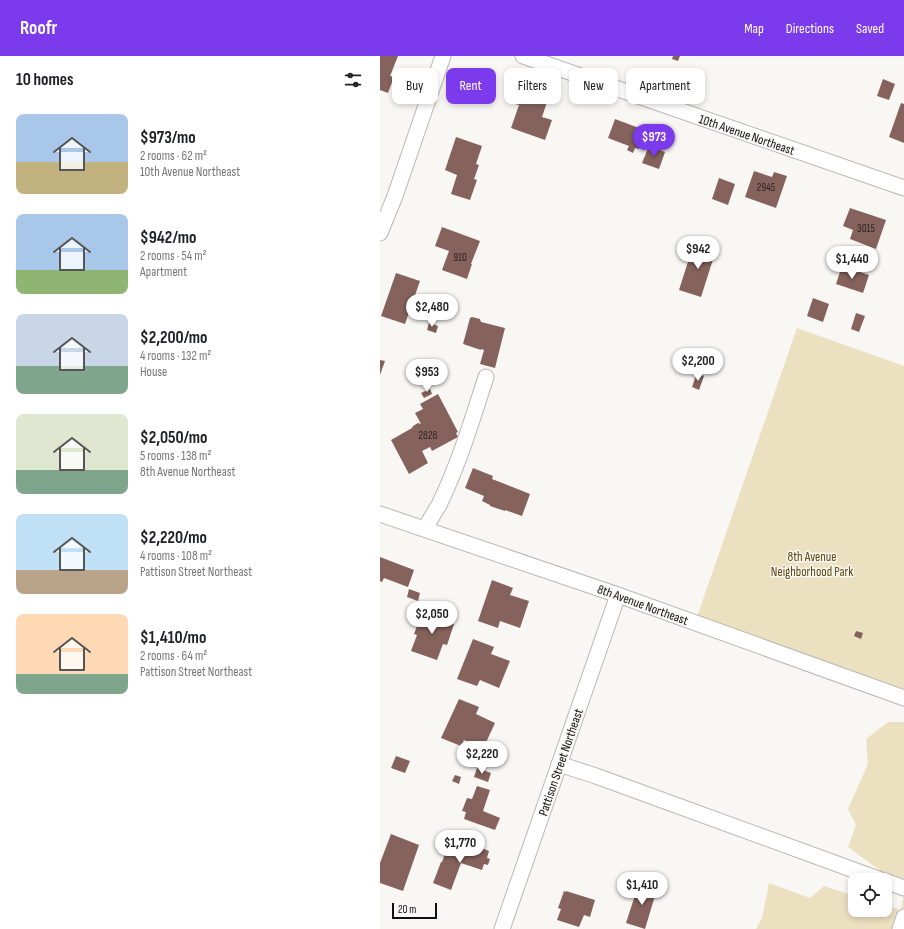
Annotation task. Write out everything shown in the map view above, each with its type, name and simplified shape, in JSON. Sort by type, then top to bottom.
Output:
[{"type":"street","points":[[380,233],[395,196],[443,56]]},
{"type":"street","name":"10th Avenue Northeast","points":[[523,56],[904,188]]},
{"type":"street","points":[[425,529],[451,476],[470,426],[486,377]]},
{"type":"street","name":"8th Avenue Northeast","points":[[380,514],[618,595],[904,698]]},
{"type":"street","name":"Pattison Street Northeast","points":[[502,929],[618,595]]},
{"type":"street","points":[[559,764],[596,776],[862,873]]},
{"type":"street","points":[[892,884],[904,888]]},
{"type":"street","points":[[900,929],[904,917]]},
{"type":"green space","name":"8th Avenue Neighborhood Park","points":[[797,328],[904,366],[904,699],[697,617]]},
{"type":"green space","points":[[888,722],[904,722],[904,888],[892,879],[892,873],[884,873],[848,847],[856,825],[848,809],[868,764],[866,739]]},
{"type":"green space","points":[[769,883],[810,898],[824,886],[848,894],[848,917],[892,917],[892,907],[901,910],[904,893],[904,929],[756,929],[762,918]]},
{"type":"building","points":[[380,56],[398,56],[392,68],[390,76],[392,76],[392,82],[388,93],[380,90]]},
{"type":"building","points":[[673,56],[680,56],[678,61],[672,59]]},
{"type":"building","points":[[883,79],[895,84],[889,100],[877,96]]},
{"type":"building","points":[[901,103],[904,104],[904,143],[889,137]]},
{"type":"building","points":[[515,104],[546,104],[542,117],[552,120],[545,140],[511,128],[519,105]]},
{"type":"building","points":[[615,119],[639,128],[637,132],[644,135],[639,149],[635,148],[633,153],[627,150],[629,146],[608,138]]},
{"type":"building","points":[[456,137],[482,146],[476,164],[479,165],[474,179],[477,180],[470,200],[451,194],[457,175],[445,170]]},
{"type":"building","points":[[649,146],[665,152],[659,169],[642,163]]},
{"type":"building","points":[[754,171],[772,177],[774,172],[787,176],[776,208],[745,197]]},
{"type":"building","points":[[719,178],[735,184],[728,205],[712,199]]},
{"type":"building","points":[[850,208],[886,220],[876,249],[850,239],[853,230],[843,226]]},
{"type":"building","points":[[442,227],[480,241],[467,279],[442,270],[449,251],[435,246]]},
{"type":"building","points":[[694,243],[716,250],[701,297],[679,290]]},
{"type":"building","points":[[842,266],[869,275],[863,293],[836,284]]},
{"type":"building","points":[[396,273],[420,281],[405,324],[381,316]]},
{"type":"building","points":[[813,298],[829,304],[823,322],[807,316]]},
{"type":"building","points":[[856,313],[865,316],[859,332],[851,329]]},
{"type":"building","points":[[470,318],[480,319],[481,322],[505,328],[495,368],[480,364],[484,350],[463,344]]},
{"type":"building","points":[[429,323],[438,326],[436,333],[427,330]]},
{"type":"building","points":[[380,360],[385,361],[380,375]]},
{"type":"building","points":[[697,373],[704,376],[699,390],[692,387]]},
{"type":"building","points":[[430,389],[432,394],[424,398],[421,393]]},
{"type":"building","points":[[438,394],[458,432],[456,433],[458,437],[432,451],[430,447],[422,451],[428,463],[409,474],[391,440],[418,423],[421,424],[415,413],[423,409],[420,404]]},
{"type":"building","points":[[473,468],[493,476],[492,479],[530,494],[522,516],[490,506],[482,501],[484,496],[465,488]]},
{"type":"building","points":[[380,557],[414,570],[408,587],[384,578],[382,582],[380,581]]},
{"type":"building","points":[[492,580],[513,588],[510,595],[529,601],[520,628],[500,621],[498,628],[478,621]]},
{"type":"building","points":[[409,589],[420,593],[418,601],[407,597]]},
{"type":"building","points":[[425,611],[453,621],[452,623],[454,624],[447,645],[443,644],[437,660],[411,651],[417,635],[414,634],[422,613],[424,614]]},
{"type":"building","points":[[856,631],[863,633],[861,639],[854,636]]},
{"type":"building","points":[[473,639],[494,647],[491,654],[510,661],[499,688],[480,680],[477,686],[457,679]]},
{"type":"building","points":[[459,699],[479,707],[476,714],[495,723],[483,749],[464,740],[461,746],[441,738]]},
{"type":"building","points":[[396,756],[410,761],[405,773],[391,768]]},
{"type":"building","points":[[477,768],[491,773],[488,782],[474,777]]},
{"type":"building","points":[[455,775],[461,777],[459,784],[452,781]]},
{"type":"building","points":[[477,786],[490,790],[483,811],[500,818],[495,830],[464,819],[466,812],[462,811],[467,798],[472,799]]},
{"type":"building","points":[[391,834],[419,845],[403,891],[380,883],[380,863]]},
{"type":"building","points":[[470,843],[489,851],[487,858],[490,859],[488,865],[484,864],[482,870],[461,863],[451,890],[433,883],[447,848],[466,855]]},
{"type":"building","points":[[639,883],[657,889],[645,929],[626,923]]},
{"type":"building","points":[[564,891],[595,900],[590,917],[584,915],[579,927],[557,920],[561,909],[558,908]]}]
